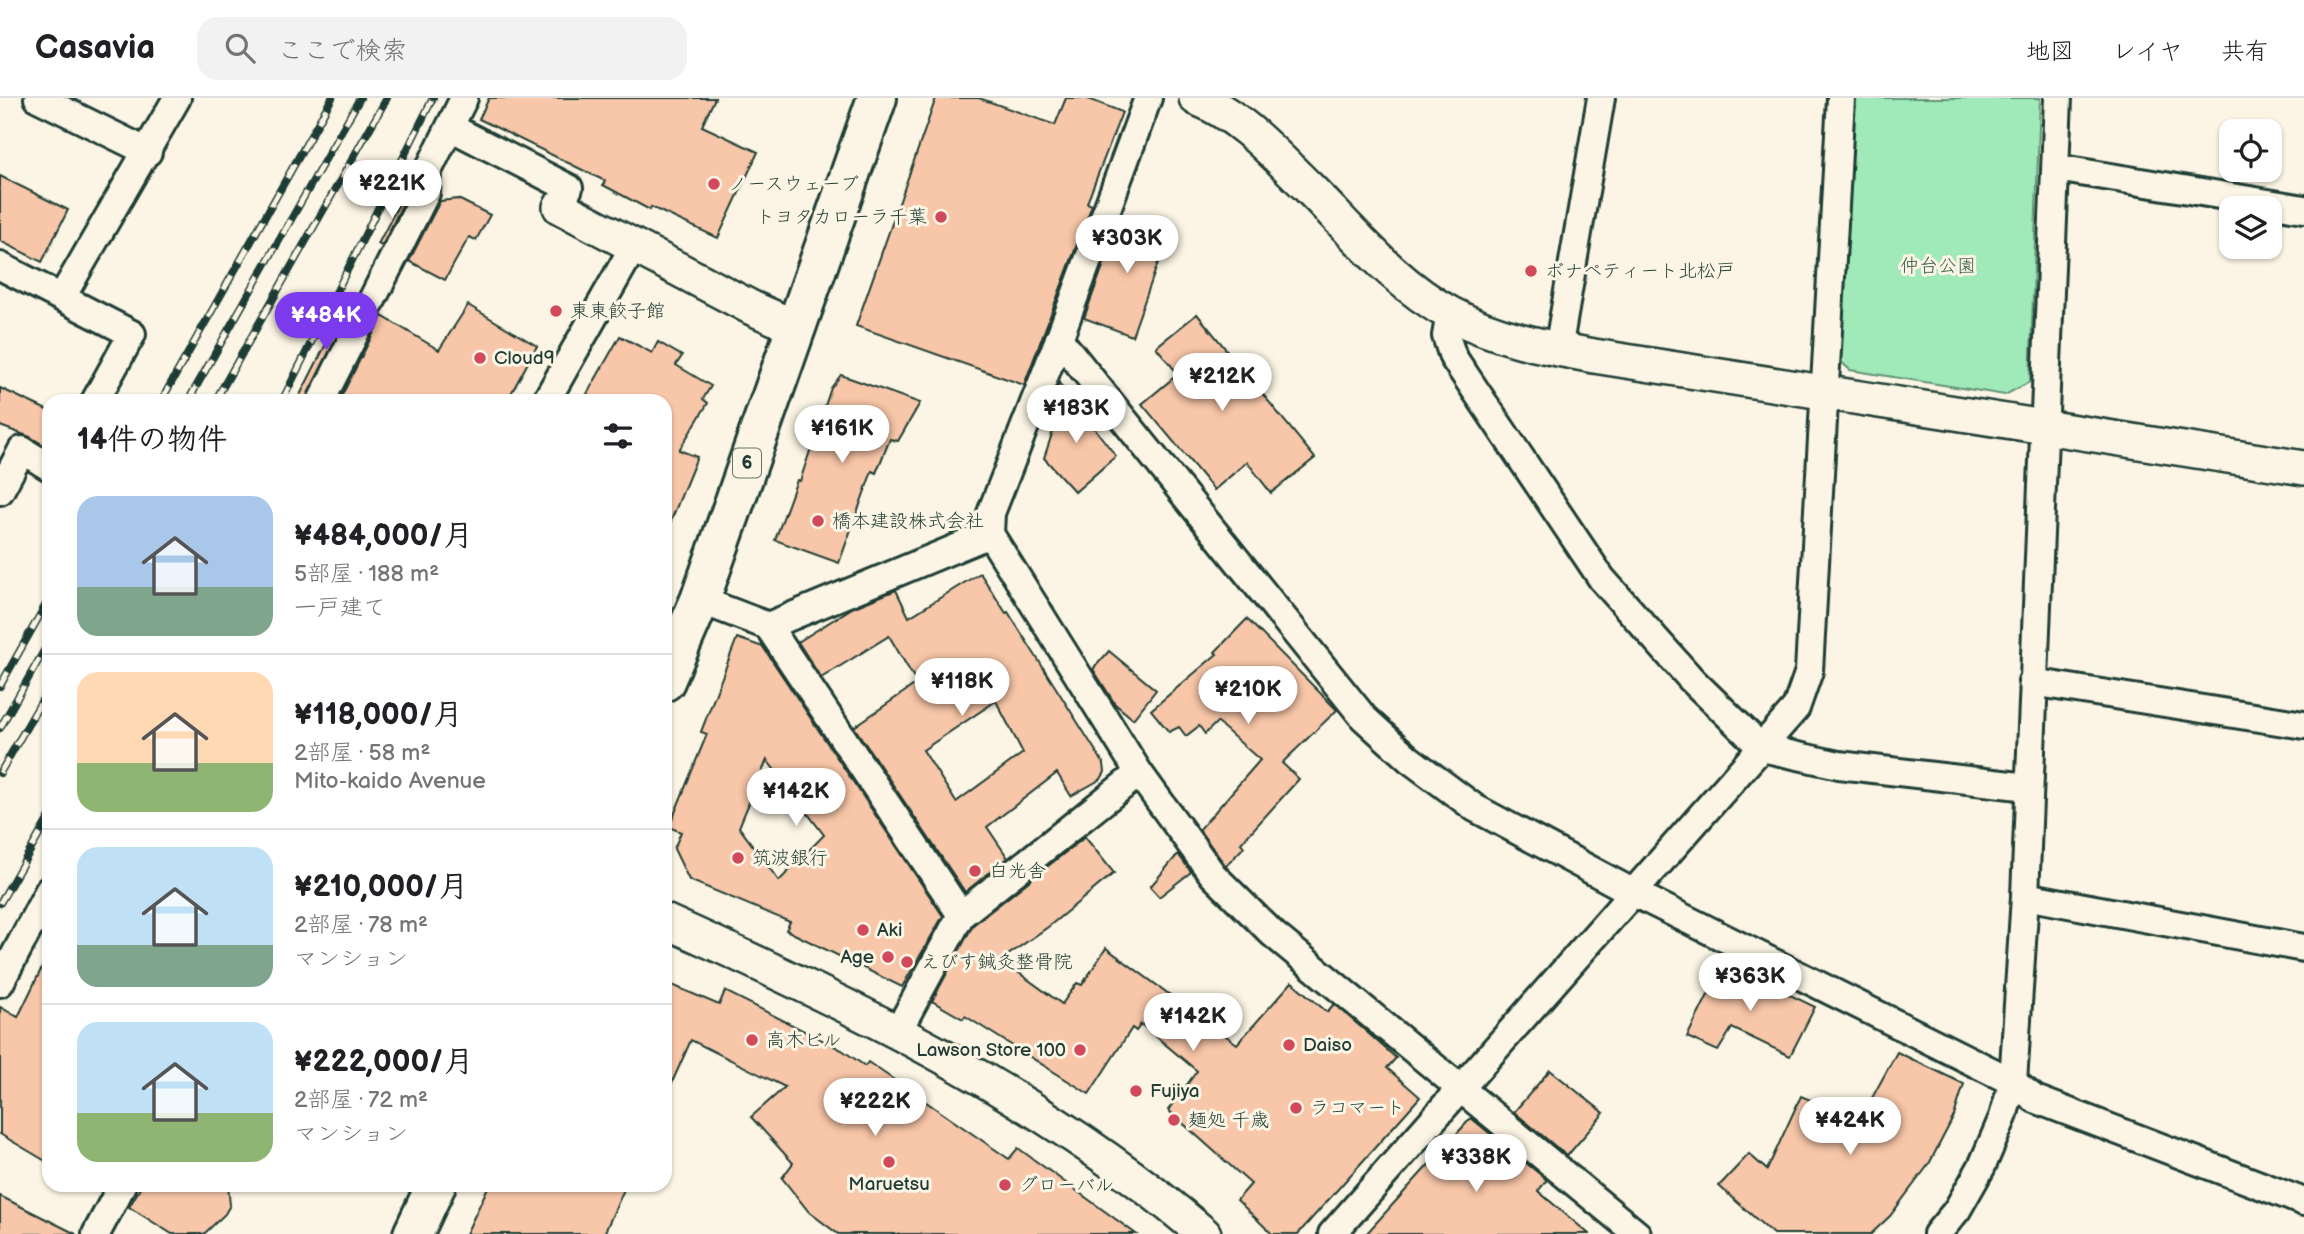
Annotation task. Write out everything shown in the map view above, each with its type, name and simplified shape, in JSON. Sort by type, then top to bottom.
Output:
[{"type":"highway","name":"6","points":[[672,665],[700,600],[877,98]]},
{"type":"highway","points":[[414,1234],[433,1192]]},
{"type":"street","points":[[38,98],[148,152]]},
{"type":"street","points":[[62,297],[177,98]]},
{"type":"street","points":[[325,394],[426,192],[427,173],[464,98]]},
{"type":"street","points":[[1148,98],[991,513],[990,534],[1139,773],[1222,884],[1273,934],[1637,1234]]},
{"type":"street","points":[[1196,98],[1213,105],[1258,137],[1416,290],[1450,313],[1482,329],[1558,350],[2304,468]]},
{"type":"street","points":[[1558,350],[1601,98]]},
{"type":"street","points":[[1332,1234],[1796,708],[1809,671],[1841,98]]},
{"type":"street","points":[[1937,1234],[1957,1210],[1982,1166],[2003,1117],[2013,1082],[2025,896],[2058,98]]},
{"type":"street","points":[[450,127],[569,188],[560,207],[795,327]]},
{"type":"street","points":[[2056,168],[2304,209]]},
{"type":"street","points":[[550,394],[634,246]]},
{"type":"street","points":[[0,266],[132,334],[99,394]]},
{"type":"street","points":[[1450,313],[1446,336],[1453,357],[1602,579],[1692,680],[1762,748],[1839,765],[2028,787]]},
{"type":"street","points":[[1059,339],[1364,718],[1409,759],[1475,808],[1634,893],[2013,1082],[2035,1099],[2304,1202]]},
{"type":"street","points":[[0,491],[22,450],[42,463]]},
{"type":"street","points":[[768,625],[990,534]]},
{"type":"street","points":[[700,600],[768,625],[961,915]]},
{"type":"street","points":[[2032,682],[2304,725]]},
{"type":"street","points":[[898,1031],[961,915],[1139,773]]},
{"type":"street","points":[[2025,896],[2304,948]]},
{"type":"street","points":[[0,983],[42,903]]},
{"type":"street","points":[[672,923],[898,1031],[1045,1116],[1116,1164],[1204,1234]]},
{"type":"street","points":[[96,1234],[118,1192]]},
{"type":"green space","name":"仲台公園","points":[[1849,98],[2040,98],[2030,382],[2005,395],[1850,370],[1838,359]]},
{"type":"building","points":[[489,98],[715,98],[702,126],[758,152],[718,238],[651,207],[650,210],[603,185],[605,181],[479,119]]},
{"type":"building","points":[[936,98],[979,98],[1055,125],[1066,98],[1086,98],[1122,112],[1087,203],[1092,205],[1024,385],[856,326]]},
{"type":"building","points":[[0,176],[68,210],[42,262],[0,241]]},
{"type":"building","points":[[405,192],[408,193],[382,246],[378,244]]},
{"type":"building","points":[[458,199],[490,215],[476,240],[469,237],[445,280],[409,261],[440,201]]},
{"type":"building","points":[[1122,215],[1169,232],[1132,336],[1084,318]]},
{"type":"building","points":[[350,297],[355,300],[308,394],[301,394]]},
{"type":"building","points":[[468,305],[537,346],[511,394],[343,394],[382,316],[439,350]]},
{"type":"building","points":[[1197,314],[1315,458],[1271,493],[1247,462],[1214,490],[1142,404],[1178,374],[1156,347]]},
{"type":"building","points":[[620,336],[652,353],[658,342],[682,356],[676,365],[711,386],[703,399],[708,403],[679,450],[697,457],[672,518],[672,394],[587,394]]},
{"type":"building","points":[[841,375],[920,403],[898,441],[890,439],[876,473],[872,471],[839,563],[775,540],[797,480],[800,481],[831,388]]},
{"type":"building","points":[[1059,383],[1116,456],[1075,492],[1044,458],[1064,398],[1054,395]]},
{"type":"building","points":[[0,388],[42,408],[42,444],[0,426]]},
{"type":"building","points":[[980,573],[1006,613],[1008,612],[1104,764],[1105,772],[1101,779],[1071,796],[1057,773],[987,827],[1008,858],[965,892],[854,727],[917,683],[889,636],[821,678],[798,642],[852,608],[896,590],[909,617]],"holes":[[[996,701],[1023,753],[956,802],[923,750]]]},
{"type":"building","points":[[1247,619],[1337,710],[1282,763],[1299,779],[1241,843],[1244,847],[1226,866],[1199,830],[1260,760],[1217,722],[1205,734],[1199,726],[1186,736],[1179,727],[1169,732],[1151,710],[1217,654],[1215,652]]},
{"type":"building","points":[[737,638],[763,647],[943,916],[902,987],[786,930],[790,922],[689,880],[674,849],[681,832],[672,828],[672,820],[707,734],[701,732]],"holes":[[[767,760],[824,835],[779,881],[739,827]]]},
{"type":"building","points":[[1109,651],[1156,690],[1133,719],[1115,704],[1093,669]]},
{"type":"building","points":[[1085,837],[1114,873],[1048,927],[1001,960],[1062,1004],[1077,983],[1082,985],[1106,948],[1237,1044],[1292,982],[1327,1012],[1334,1004],[1396,1058],[1387,1068],[1420,1097],[1298,1234],[1272,1234],[1237,1200],[1251,1184],[1168,1110],[1197,1071],[1141,1024],[1136,1031],[1132,1028],[1089,1094],[965,1016],[963,1019],[932,1001],[973,925]]},
{"type":"building","points":[[1178,854],[1191,872],[1159,897],[1150,887]]},
{"type":"building","points":[[1724,963],[1815,1007],[1790,1056],[1732,1028],[1718,1051],[1687,1037]]},
{"type":"building","points":[[42,967],[42,1159],[0,1134],[0,1007],[18,1017]]},
{"type":"building","points":[[672,985],[719,1005],[725,991],[842,1050],[865,1066],[868,1062],[1009,1159],[1018,1148],[1136,1234],[838,1234],[809,1212],[782,1178],[793,1163],[751,1117],[785,1087],[691,1040],[672,1082]]},
{"type":"building","points":[[1897,1052],[1964,1084],[1954,1116],[1929,1164],[1890,1216],[1871,1234],[1773,1234],[1719,1186],[1749,1154],[1767,1170],[1801,1096],[1846,1115],[1852,1102],[1866,1109]]},
{"type":"building","points":[[1550,1070],[1604,1113],[1567,1156],[1514,1112]]},
{"type":"building","points":[[1471,1118],[1547,1180],[1538,1191],[1589,1234],[1366,1234]]},
{"type":"building","points":[[138,1192],[229,1192],[230,1205],[225,1214],[204,1234],[172,1234],[129,1207]]},
{"type":"building","points":[[486,1192],[623,1192],[604,1234],[466,1234]]},
{"type":"building","points":[[0,1196],[76,1234],[0,1234]]},
{"type":"railway","points":[[165,394],[332,98]]},
{"type":"railway","points":[[192,394],[360,98]]},
{"type":"railway","points":[[219,394],[387,98]]},
{"type":"railway","points":[[285,394],[433,98]]},
{"type":"railway","points":[[0,686],[42,611]]},
{"type":"railway","points":[[0,728],[42,654]]},
{"type":"railway","points":[[0,773],[42,700]]},
{"type":"railway","points":[[0,903],[42,830]]},
{"type":"place","name":"ノースウェーブ","points":[[714,184]]},
{"type":"place","name":"トヨタカローラ千葉","points":[[941,217]]},
{"type":"place","name":"ボナペティート北松戸","points":[[1531,271]]},
{"type":"place","name":"東東餃子館","points":[[556,311]]},
{"type":"place","name":"Cloud9","points":[[480,358]]},
{"type":"place","name":"橋本建設株式会社","points":[[818,521]]},
{"type":"place","name":"筑波銀行","points":[[738,858]]},
{"type":"place","name":"白光舎","points":[[975,871]]},
{"type":"place","name":"Aki","points":[[863,930]]},
{"type":"place","name":"Age","points":[[888,957]]},
{"type":"place","name":"えびす鍼灸整骨院","points":[[907,962]]},
{"type":"place","name":"高木ビル","points":[[752,1040]]},
{"type":"place","name":"Daiso","points":[[1289,1045]]},
{"type":"place","name":"Lawson Store 100","points":[[1080,1050]]},
{"type":"place","name":"Fujiya","points":[[1136,1091]]},
{"type":"place","name":"ラコマート","points":[[1296,1108]]},
{"type":"place","name":"麺処 千歳","points":[[1174,1120]]},
{"type":"place","name":"Maruetsu","points":[[889,1162]]},
{"type":"place","name":"グローバル","points":[[1005,1185]]}]
